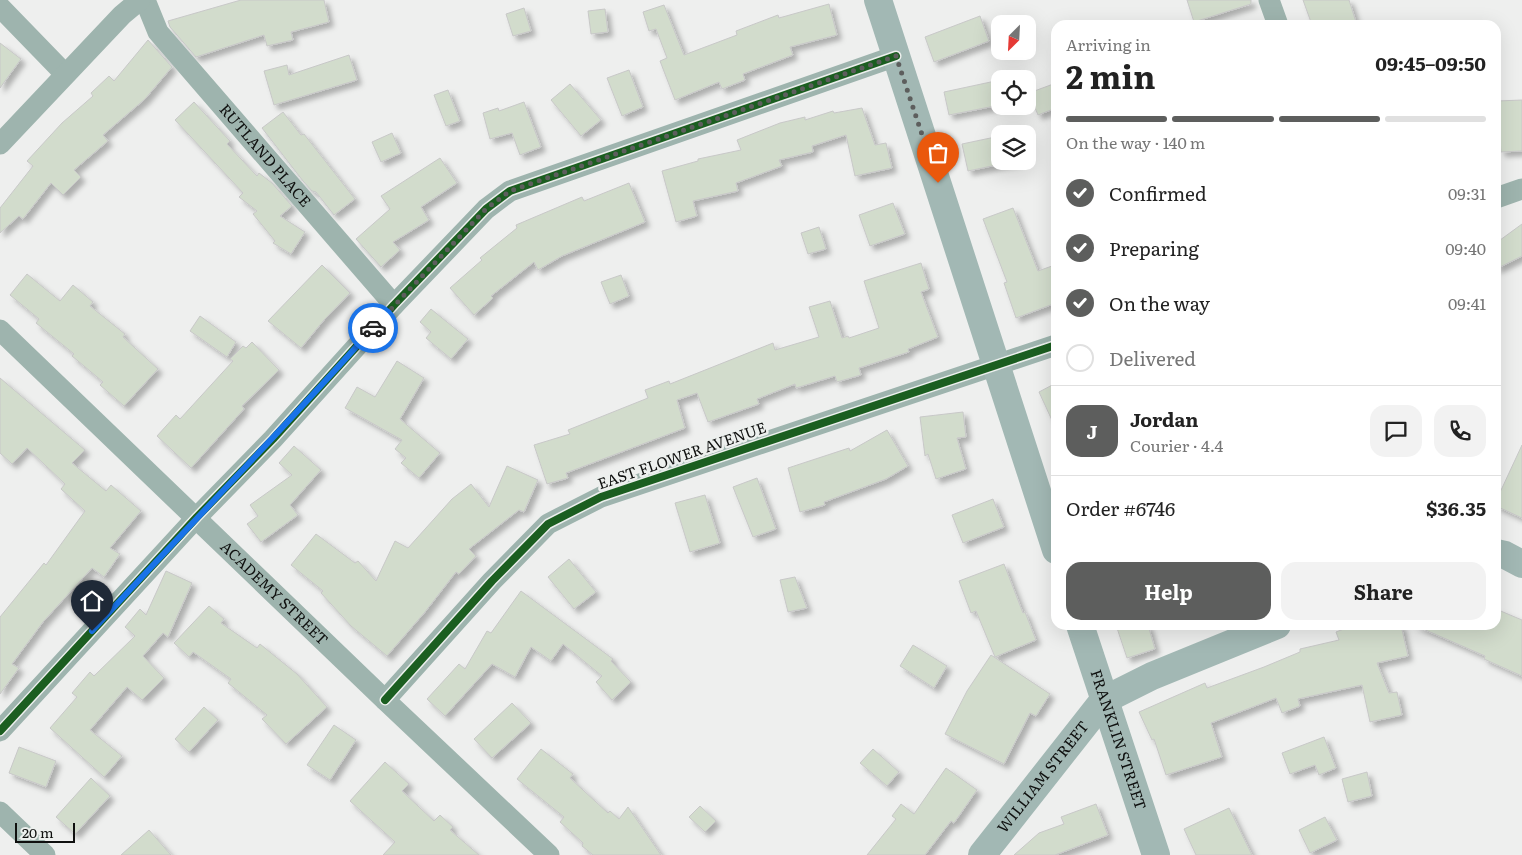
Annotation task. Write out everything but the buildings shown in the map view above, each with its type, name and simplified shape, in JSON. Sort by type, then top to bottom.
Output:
[{"type":"street","points":[[0,144],[122,15],[140,0]]},
{"type":"street","name":"RUTLAND PLACE","points":[[145,0],[158,32],[394,305]]},
{"type":"street","points":[[878,0],[1051,534]]},
{"type":"street","points":[[1270,0],[1276,20]]},
{"type":"street","points":[[0,7],[65,74]]},
{"type":"street","points":[[0,731],[196,517],[273,439],[394,305],[486,209],[510,191],[896,56]]},
{"type":"street","points":[[1501,196],[1522,189]]},
{"type":"street","name":"ACADEMY STREET","points":[[0,330],[385,700],[550,855]]},
{"type":"street","name":"EAST FLOWER AVENUE","points":[[385,700],[492,581],[548,524],[601,497],[1051,347]]},
{"type":"street","points":[[1501,554],[1522,564]]},
{"type":"street","name":"FRANKLIN STREET","points":[[1082,630],[1156,855]]},
{"type":"street","points":[[1104,700],[1152,676],[1265,630]]},
{"type":"street","name":"WILLIAM STREET","points":[[982,855],[1104,700]]},
{"type":"street","points":[[0,812],[45,855]]},
{"type":"cycle path","points":[[0,731],[197,517],[273,439],[394,305],[486,209],[510,191],[896,56]]},
{"type":"cycle path","points":[[385,700],[492,581],[548,524],[601,497],[1051,347]]},
{"type":"way so far","points":[[373,328],[486,209],[510,191],[896,56],[938,183]]},
{"type":"route","points":[[92,631],[196,517],[273,439],[373,328]]}]
